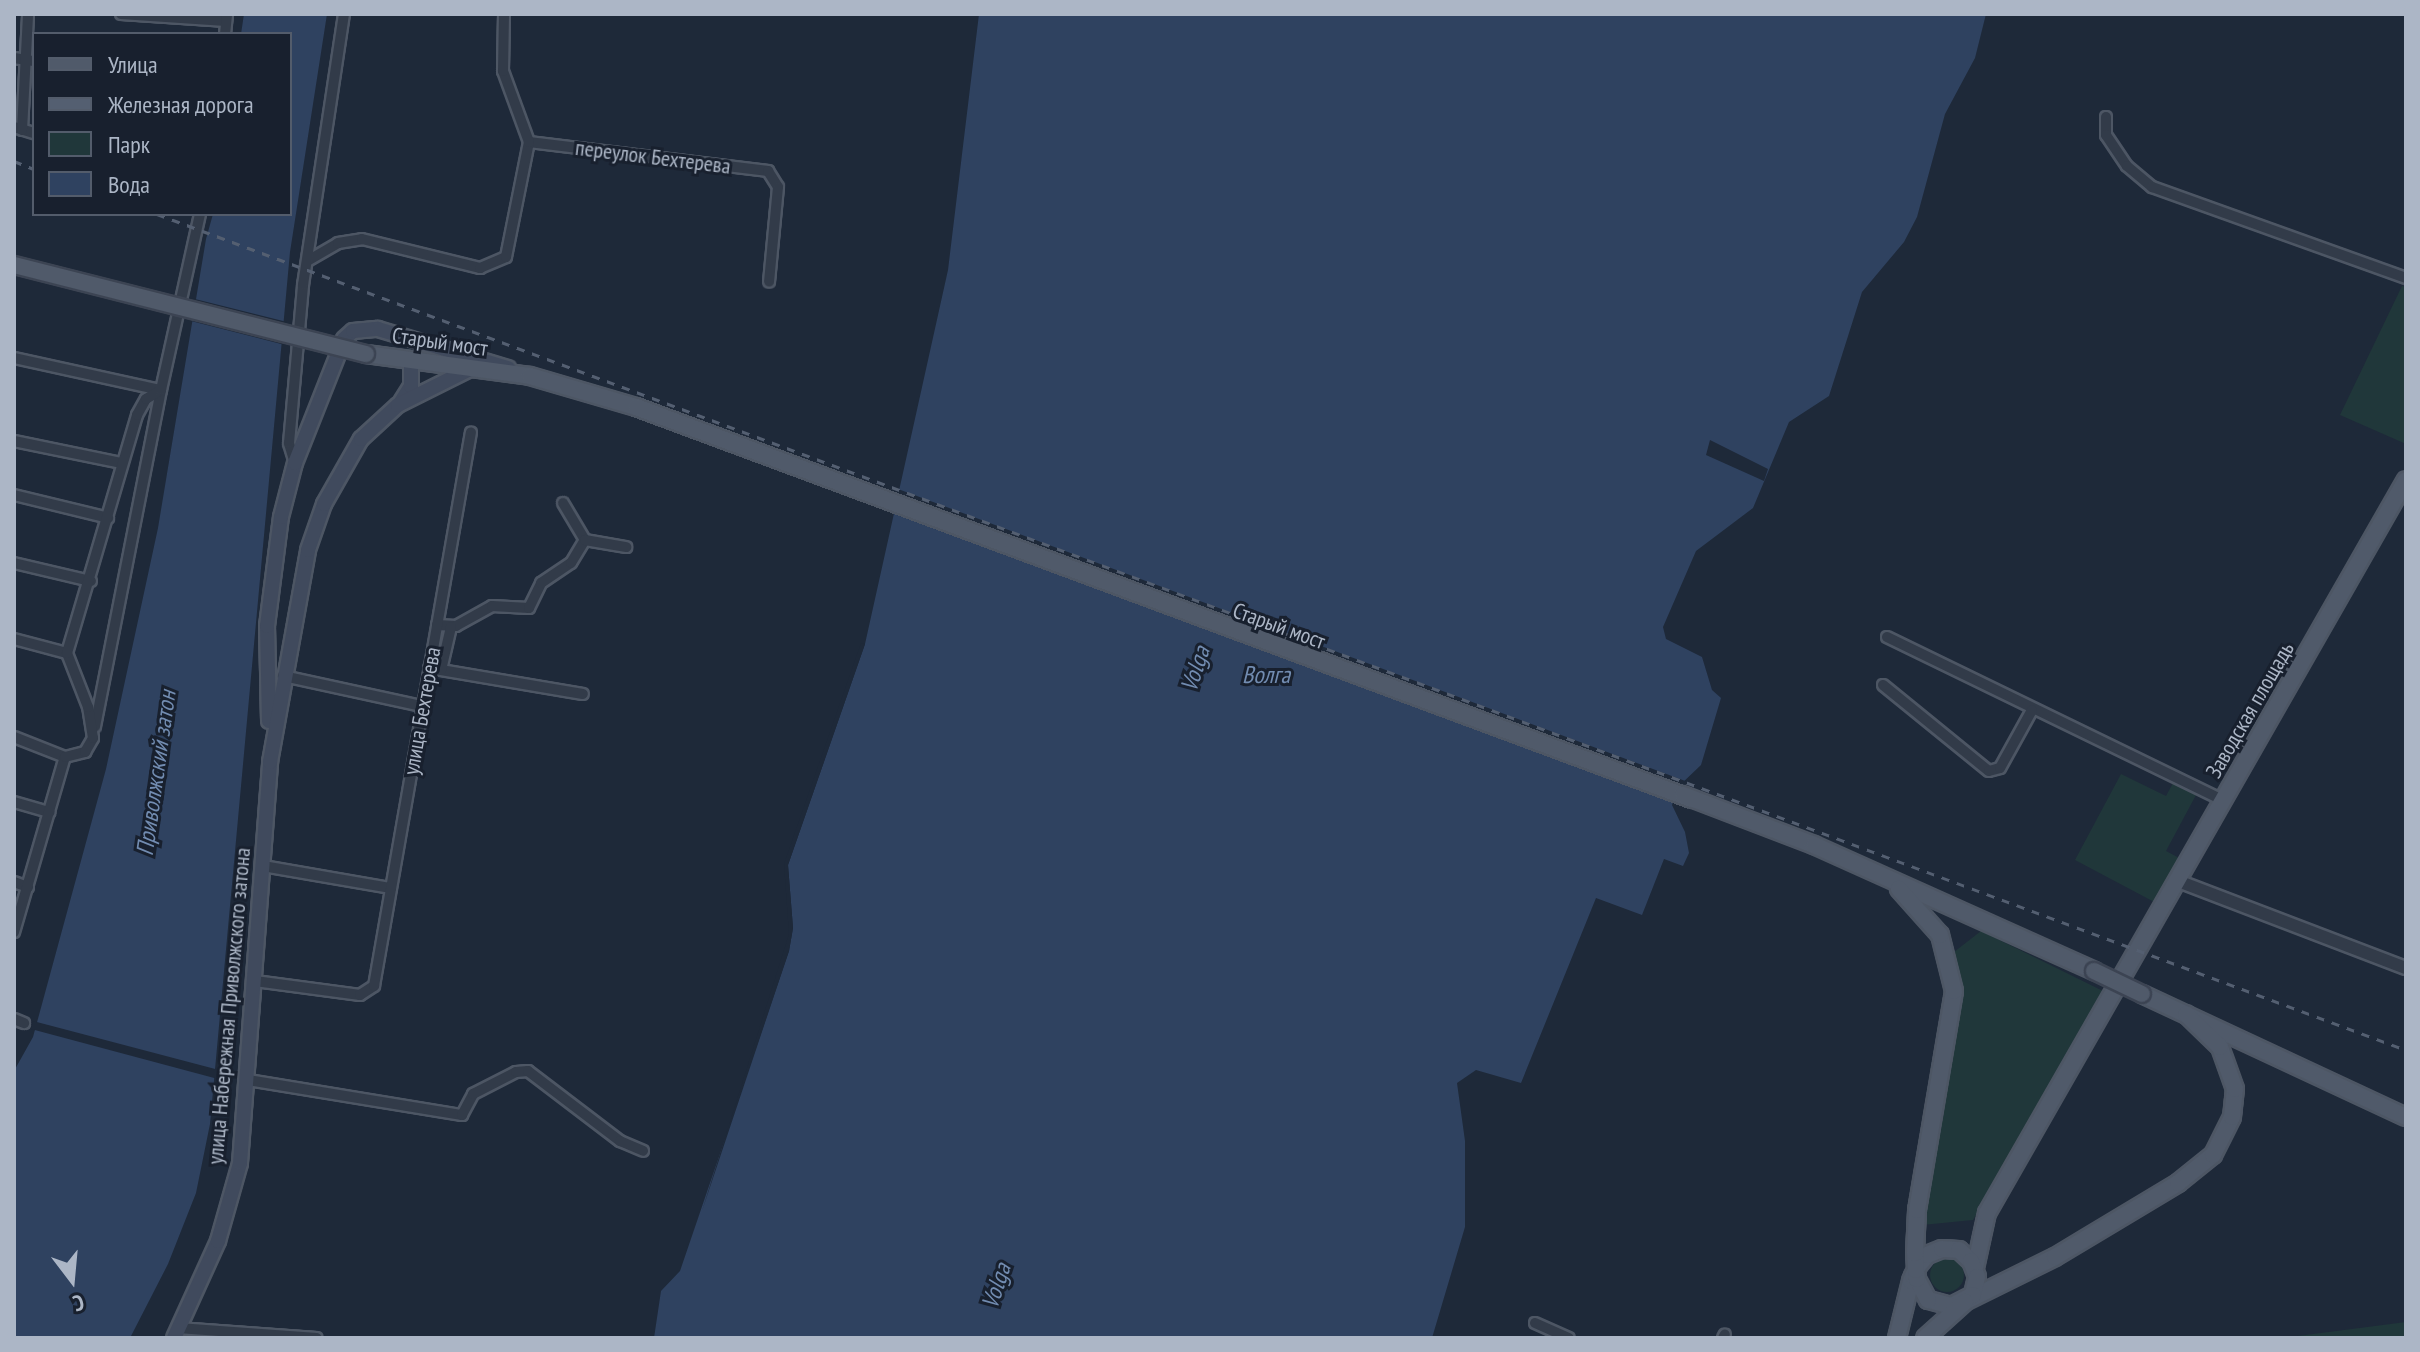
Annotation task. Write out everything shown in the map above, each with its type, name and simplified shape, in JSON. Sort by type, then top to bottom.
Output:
[{"type":"main road","name":"Старый мост","points":[[14,265],[366,354],[411,362],[471,363],[530,376],[636,407],[1754,822],[1867,869]]},
{"type":"main road","name":"улица Набережная Приволжского затона","points":[[270,762],[267,626],[281,517],[295,463],[333,361],[353,331],[378,329],[471,363]]},
{"type":"main road","points":[[398,405],[411,386],[411,362]]},
{"type":"main road","name":"улица Набережная Приволжского затона","points":[[176,1333],[231,1201],[248,1080],[270,762],[298,590],[324,504],[361,439],[398,405],[471,363]]},
{"type":"main road","name":"Заводская площадь","points":[[1987,1213],[2406,480]]},
{"type":"main road","points":[[1867,869],[2406,1117]]},
{"type":"main road","points":[[1867,869],[1901,890],[1931,920],[1952,971],[1952,1017],[1917,1210],[1916,1270],[1897,1338]]},
{"type":"main road","points":[[1916,1270],[1928,1300],[1943,1306],[1966,1301],[2014,1281],[2114,1222],[2213,1155],[2232,1117],[2235,1089],[2220,1047],[2186,1014]]},
{"type":"main road","points":[[1916,1270],[1927,1255],[1945,1248],[1987,1213]]},
{"type":"main road","points":[[1925,1338],[1966,1301],[1976,1285],[1975,1268],[1987,1213]]},
{"type":"main road","points":[[1945,1248],[1966,1255],[1975,1268]]},
{"type":"street","points":[[18,128],[28,14]]},
{"type":"street","points":[[121,14],[227,18]]},
{"type":"street","points":[[295,463],[289,443],[309,260],[344,14]]},
{"type":"street","points":[[309,260],[338,243],[362,239],[480,268],[496,265],[509,252],[529,142],[503,71],[504,14]]},
{"type":"street","points":[[2106,117],[2106,135],[2127,166],[2152,187],[2406,278]]},
{"type":"street","name":"переулок Бехтерева","points":[[529,142],[768,171],[775,177],[769,282]]},
{"type":"street","points":[[14,737],[65,757],[85,752],[93,738],[161,390],[199,220]]},
{"type":"street","points":[[14,358],[161,390]]},
{"type":"street","points":[[93,738],[88,707],[67,653],[91,581],[121,463],[140,407],[161,390]]},
{"type":"street","name":"улица Бехтерева","points":[[255,981],[360,995],[370,990],[391,888],[471,432]]},
{"type":"street","points":[[14,441],[121,463]]},
{"type":"street","points":[[14,495],[108,518]]},
{"type":"street","points":[[563,503],[585,540],[626,547]]},
{"type":"street","points":[[437,625],[451,627],[492,606],[529,608],[541,583],[571,563],[585,540]]},
{"type":"street","points":[[14,563],[91,581]]},
{"type":"street","points":[[441,670],[451,627]]},
{"type":"street","points":[[1887,637],[2223,800]]},
{"type":"street","points":[[14,639],[67,653]]},
{"type":"street","points":[[429,668],[583,694]]},
{"type":"street","points":[[283,676],[422,706]]},
{"type":"street","points":[[1883,685],[1989,771],[2000,768],[2032,710]]},
{"type":"street","points":[[14,932],[65,757]]},
{"type":"street","points":[[14,802],[50,812]]},
{"type":"street","points":[[263,866],[391,888]]},
{"type":"street","points":[[2178,881],[2406,968]]},
{"type":"street","points":[[14,882],[28,887]]},
{"type":"street","points":[[248,1080],[462,1115],[473,1094],[516,1072],[528,1071],[620,1141],[643,1151]]},
{"type":"street","points":[[1535,1323],[1569,1338]]},
{"type":"street","points":[[176,1333],[317,1338]]},
{"type":"green space","points":[[2402,286],[2406,287],[2406,444],[2340,415]]},
{"type":"green space","points":[[2121,774],[2166,796],[2173,783],[2196,795],[2166,851],[2183,860],[2158,904],[2075,860]]},
{"type":"green space","points":[[1981,931],[2107,993],[1973,1220],[1922,1225],[1962,996],[1954,952]]},
{"type":"green space","points":[[1947,1258],[1959,1263],[1964,1275],[1959,1287],[1947,1292],[1935,1287],[1930,1275],[1935,1263]]},
{"type":"green space","points":[[2406,1322],[2406,1338],[2283,1338]]},
{"type":"water","name":"Приволжский затон","points":[[244,14],[327,14],[290,252],[210,1124],[196,1193],[168,1264],[130,1338],[14,1338],[14,1071],[33,1037],[106,769],[158,528],[206,239],[212,216],[292,216],[292,32],[241,32]]},
{"type":"water","name":"Волга","points":[[979,14],[1986,14],[1975,58],[1945,114],[1917,217],[1904,242],[1862,292],[1829,396],[1789,422],[1753,508],[1696,551],[1663,627],[1666,639],[1702,657],[1712,690],[1721,698],[1701,765],[1679,786],[1672,805],[1685,832],[1689,853],[1683,866],[1664,859],[1642,915],[1596,898],[1521,1083],[1476,1070],[1457,1083],[1465,1141],[1465,1227],[1432,1338],[654,1338],[661,1291],[680,1271],[789,951],[793,928],[788,865],[865,644],[948,270]]},
{"type":"pier","points":[[191,298],[287,322],[285,345],[187,320]]},
{"type":"pier","points":[[1710,440],[1768,469],[1764,481],[1706,455]]},
{"type":"pier","points":[[898,489],[1688,782],[1676,804],[892,513]]},
{"type":"pier","points":[[861,643],[865,644],[788,865],[793,928],[789,951],[702,1211],[789,934],[784,864]]},
{"type":"pier","points":[[33,1021],[219,1070],[218,1079],[31,1029]]},
{"type":"railway","points":[[14,161],[32,168]]},
{"type":"railway","points":[[162,216],[2406,1050]]},
{"type":"water label","name":"Volga","points":[[1195,669]]},
{"type":"water label","name":"Volga","points":[[996,1286]]}]
